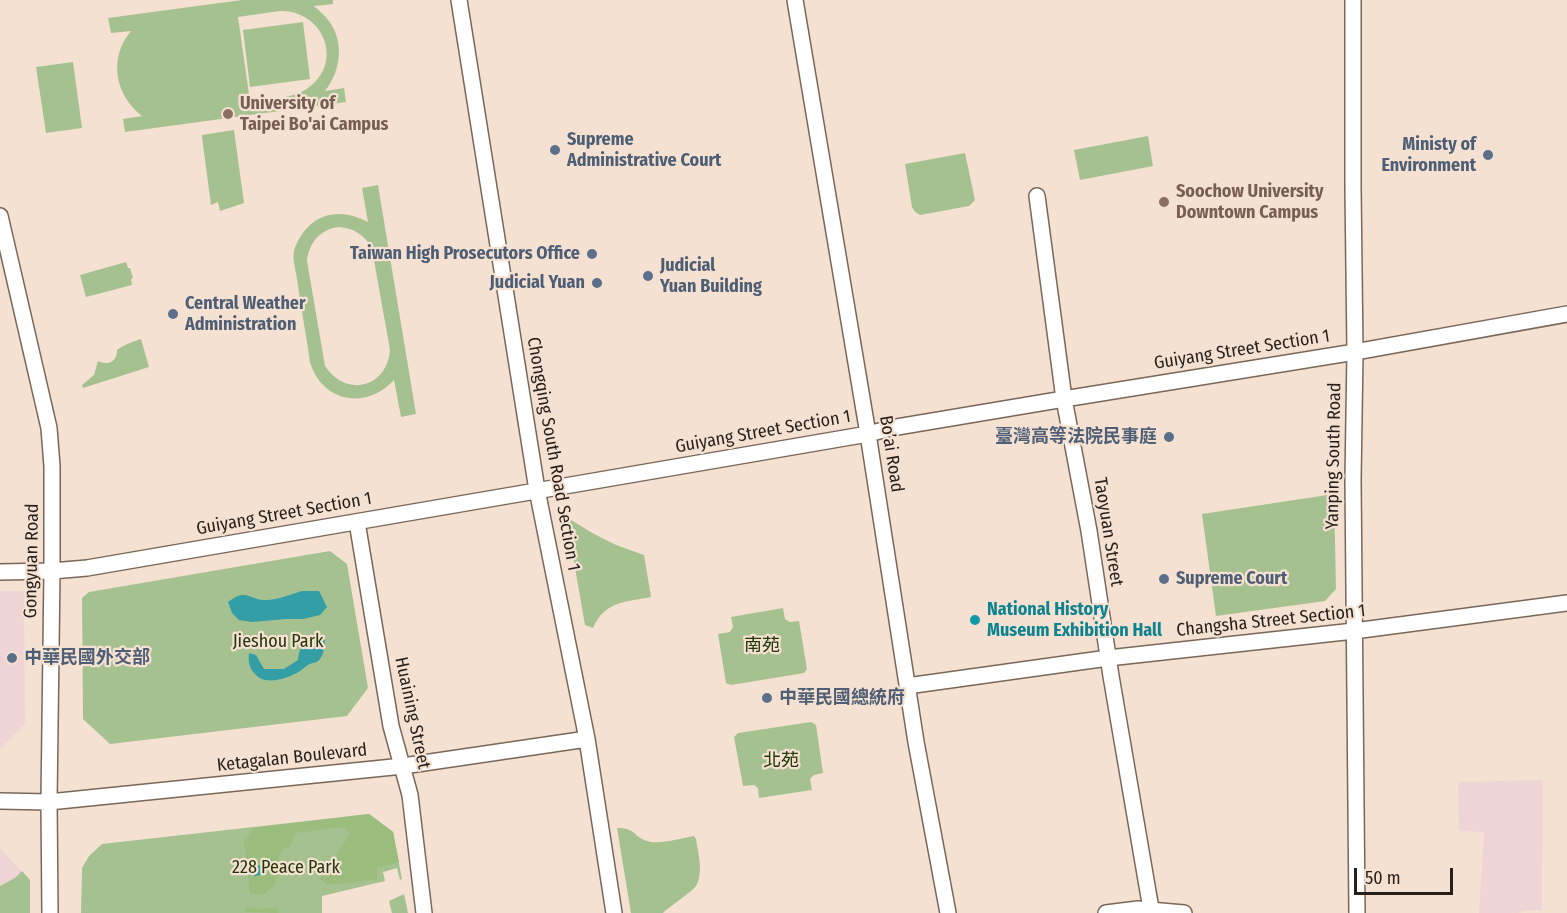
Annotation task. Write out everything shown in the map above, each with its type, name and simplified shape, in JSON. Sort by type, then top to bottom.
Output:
[{"type":"street","name":"Chongqing South Road Section 1","points":[[459,0],[537,490],[587,739],[614,913]]},
{"type":"street","name":"Bo’ai Road","points":[[795,0],[868,434],[916,742],[948,913]]},
{"type":"street","name":"Yanping South Road","points":[[1353,0],[1355,352],[1353,480],[1357,913]]},
{"type":"street","name":"Taoyuan Street","points":[[1037,196],[1064,399],[1089,531],[1108,658],[1151,909]]},
{"type":"street","name":"Gongyuan Road","points":[[0,216],[50,437],[52,466],[50,913]]},
{"type":"street","name":"Guiyang Street Section 1","points":[[0,572],[87,568],[868,434],[891,428],[1355,352],[1567,314]]},
{"type":"street","name":"Huaining Street","points":[[357,522],[391,726],[403,766],[411,807],[424,913]]},
{"type":"street","name":"Changsha Street Section 1","points":[[907,686],[1108,658],[1354,632],[1567,603]]},
{"type":"street","name":"Ketagalan Boulevard","points":[[0,801],[49,802],[403,766],[587,739]]},
{"type":"street","points":[[1106,913],[1138,909],[1184,913]]},
{"type":"shaded area","name":"中華民國外交部","points":[[0,591],[24,591],[25,724],[0,749]]},
{"type":"shaded area","points":[[1543,780],[1542,910],[1519,913],[1479,913],[1484,832],[1459,831],[1458,782]]},
{"type":"shaded area","points":[[0,848],[30,880],[30,913],[0,913]]},
{"type":"green space","points":[[242,0],[333,0],[333,4],[314,6],[333,28],[339,46],[335,74],[325,91],[344,88],[346,102],[125,132],[123,119],[142,116],[126,98],[118,76],[119,53],[131,31],[111,33],[108,18]],"holes":[[[280,11],[295,13],[308,19],[318,28],[324,39],[327,52],[325,65],[319,77],[302,92],[280,98],[250,101],[238,17]]]},
{"type":"green space","points":[[303,22],[310,79],[250,87],[243,30]]},
{"type":"green space","points":[[73,62],[82,128],[46,133],[36,67]]},
{"type":"green space","points":[[234,130],[244,203],[220,211],[218,202],[211,205],[202,135]]},
{"type":"green space","points":[[1148,136],[1153,166],[1080,180],[1074,150]]},
{"type":"green space","points":[[965,153],[975,200],[969,206],[920,215],[915,212],[912,207],[905,164]]},
{"type":"green space","points":[[378,185],[416,414],[401,417],[394,380],[383,390],[371,396],[346,398],[324,386],[316,376],[310,362],[294,251],[305,231],[313,222],[323,217],[335,214],[346,215],[368,222],[362,188]],"holes":[[[332,228],[344,228],[362,236],[372,249],[390,350],[382,373],[374,380],[354,385],[334,376],[325,366],[307,261],[310,248],[321,234]]]},
{"type":"green space","points":[[126,262],[133,278],[131,279],[132,285],[86,297],[80,275]]},
{"type":"green space","points":[[141,339],[149,367],[83,388],[82,385],[94,375],[98,361],[111,362],[117,350]]},
{"type":"green space","points":[[1334,494],[1336,589],[1325,601],[1216,616],[1202,514]]},
{"type":"green space","points":[[571,520],[616,545],[644,555],[651,597],[617,604],[603,612],[593,628],[585,625],[567,522]]},
{"type":"green space","name":"Jieshou Park","points":[[330,551],[347,564],[368,688],[347,716],[110,744],[83,719],[82,598],[89,592]]},
{"type":"green space","name":"南苑","points":[[783,608],[785,619],[790,622],[799,621],[807,669],[804,673],[731,685],[726,683],[718,634],[730,632],[733,627],[731,617]]},
{"type":"green space","name":"北苑","points":[[811,722],[816,725],[823,773],[814,775],[810,779],[812,790],[759,798],[758,788],[754,785],[743,786],[734,737],[738,733]]},
{"type":"green space","name":"228 Peace Park","points":[[369,814],[393,832],[402,879],[400,880],[397,868],[383,872],[385,881],[322,896],[322,913],[81,913],[82,868],[89,856],[102,844]]},
{"type":"green space","points":[[369,814],[393,832],[399,862],[377,868],[377,879],[328,885],[320,879],[350,834],[344,827],[296,833],[289,848],[283,849],[278,859],[281,863],[274,886],[262,895],[250,894],[244,842],[253,828]]},
{"type":"green space","points":[[617,828],[628,829],[652,842],[694,836],[700,869],[696,886],[663,913],[631,913]]},
{"type":"green space","points":[[22,871],[30,880],[30,913],[0,913],[0,886],[15,878]]},
{"type":"green space","points":[[404,894],[408,913],[392,913],[389,901]]},
{"type":"green space","points":[[254,907],[254,909],[277,908],[278,913],[245,912],[245,908]]},
{"type":"water","points":[[302,591],[319,591],[327,607],[320,615],[303,619],[252,622],[239,620],[232,613],[228,602],[243,595],[268,600]]},
{"type":"water","points":[[320,634],[325,641],[321,657],[317,662],[295,674],[278,680],[266,680],[256,675],[250,667],[249,653],[256,655],[264,669],[284,669],[298,660],[304,643]]},
{"type":"water","points":[[267,859],[271,859],[276,867],[264,870],[260,875],[253,875],[254,867],[262,865]]},
{"type":"place","name":"University of Taipei Bo'ai Campus","points":[[228,114]]},
{"type":"place","name":"Supreme Administrative Court","points":[[555,150]]},
{"type":"place","name":"Ministy of Environment","points":[[1488,155]]},
{"type":"place","name":"Soochow University Downtown Campus","points":[[1164,202]]},
{"type":"place","name":"Taiwan High Prosecutors Office","points":[[592,254]]},
{"type":"place","name":"Judicial Yuan Building","points":[[648,276]]},
{"type":"place","name":"Judicial Yuan","points":[[597,283]]},
{"type":"place","name":"Central Weather Administration","points":[[173,314]]},
{"type":"place","name":"臺灣高等法院民事庭","points":[[1169,437]]},
{"type":"place","name":"Supreme Court","points":[[1164,579]]},
{"type":"place","name":"National History Museum Exhibition Hall","points":[[975,620]]},
{"type":"place","name":"中華民國外交部","points":[[12,658]]},
{"type":"place","name":"中華民國總統府","points":[[767,698]]}]
